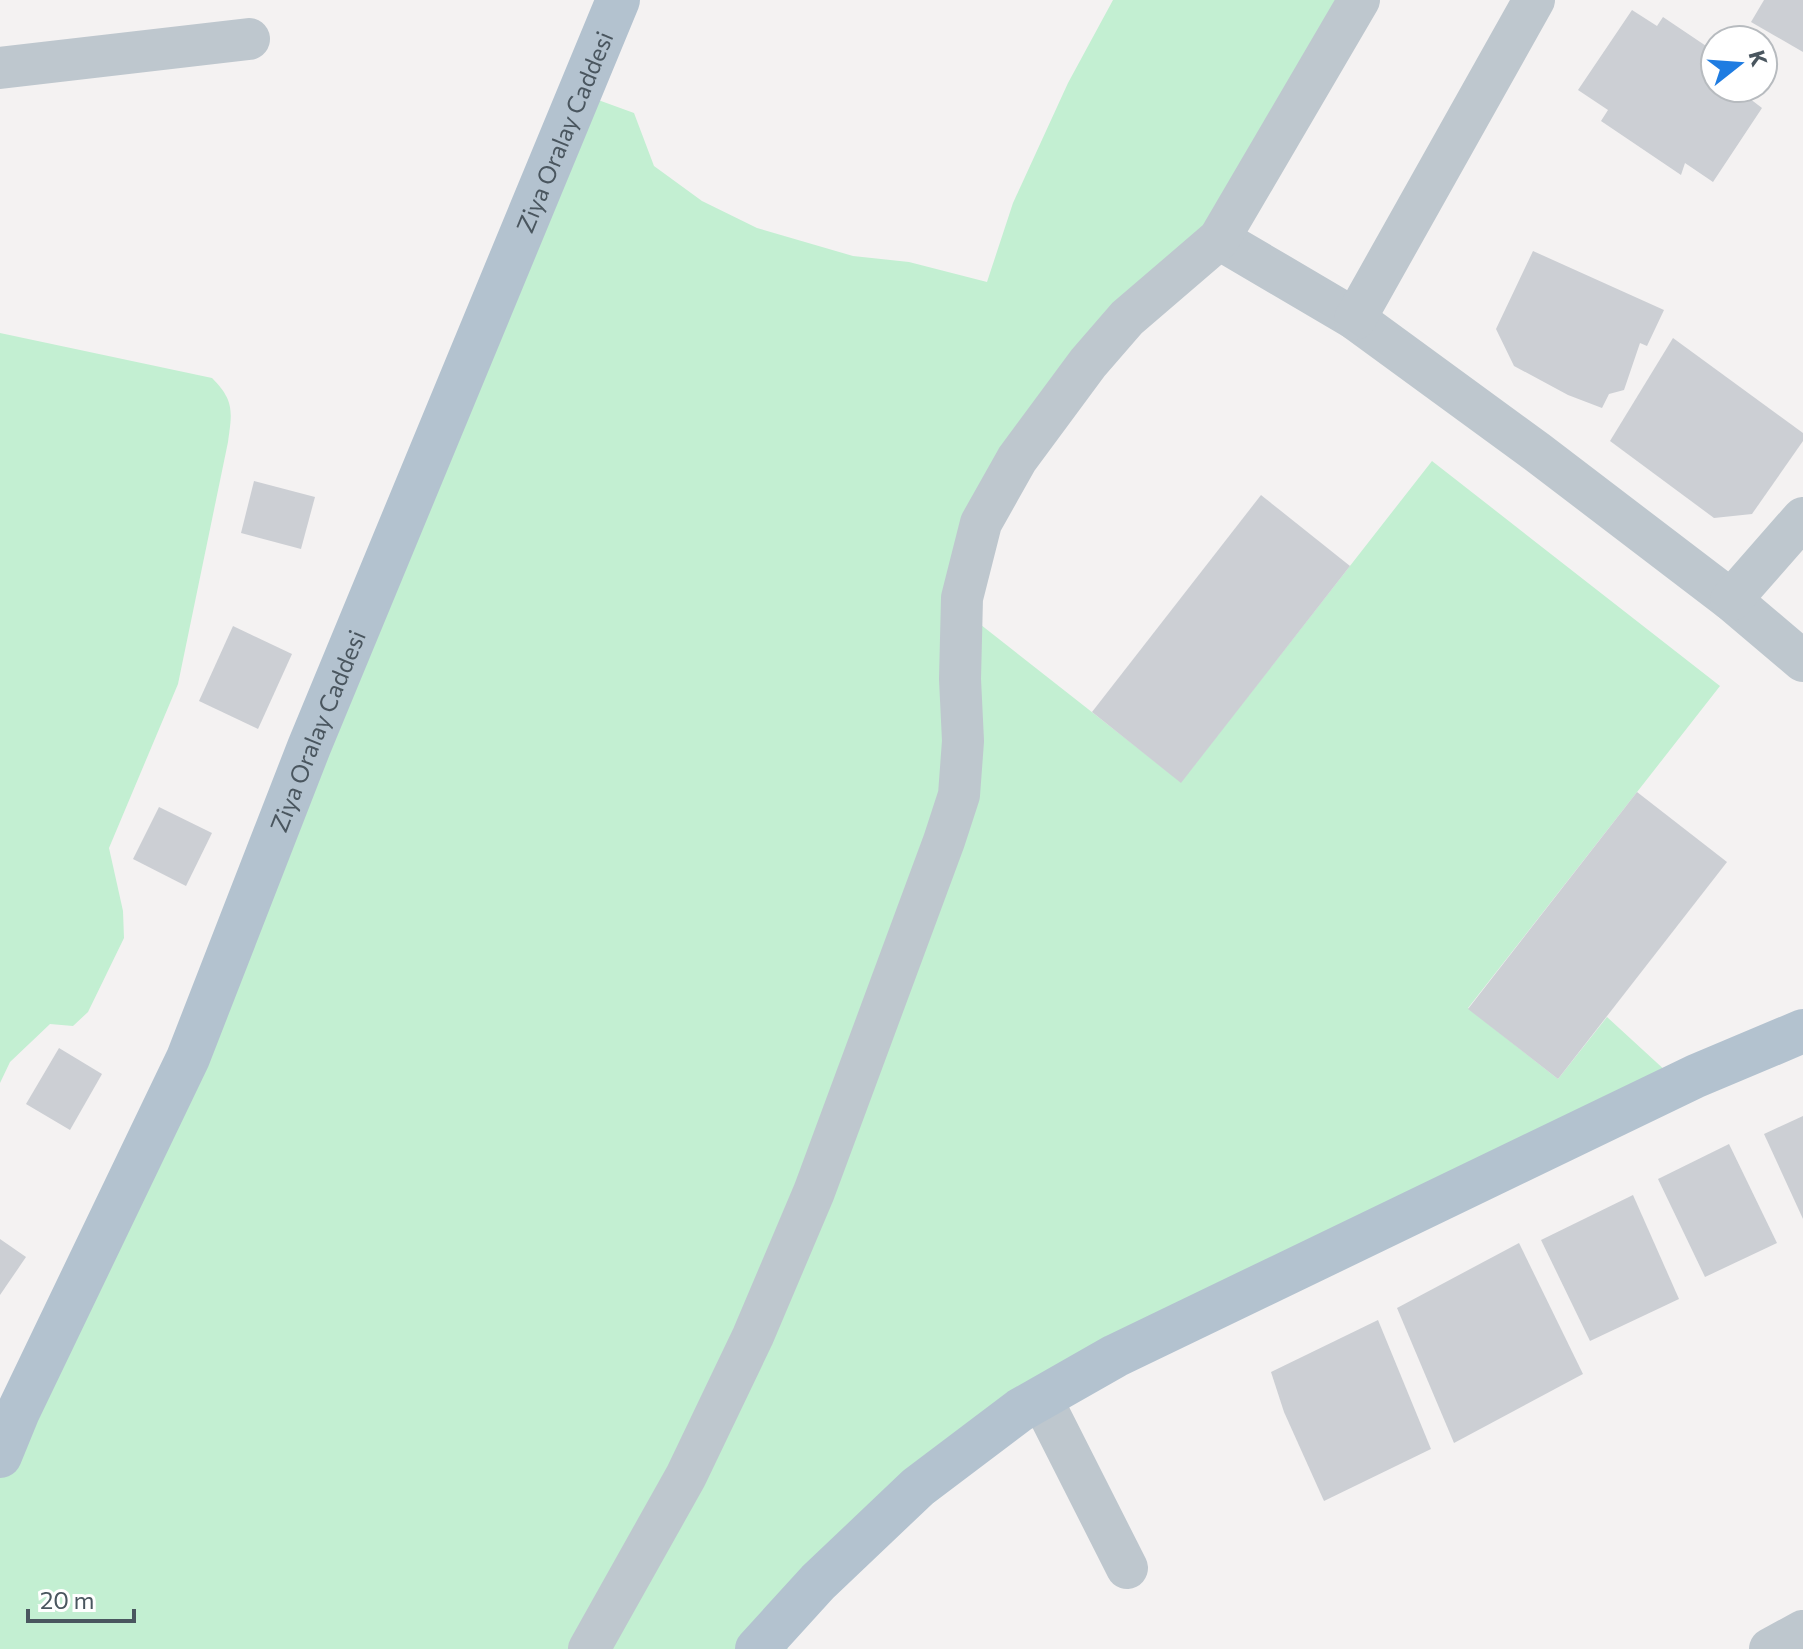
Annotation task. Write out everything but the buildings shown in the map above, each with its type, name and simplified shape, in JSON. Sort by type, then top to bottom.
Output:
[{"type":"main road","name":"Ziya Oralay Caddesi","points":[[0,1456],[18,1412],[188,1058],[309,747],[618,0]]},
{"type":"main road","points":[[757,1649],[818,1582],[918,1487],[1020,1410],[1115,1356],[1696,1076],[1803,1031]]},
{"type":"street","points":[[589,1649],[686,1476],[753,1336],[814,1192],[944,841],[959,795],[963,741],[960,679],[962,598],[981,523],[1017,459],[1088,363],[1127,318],[1219,239],[1359,0]]},
{"type":"street","points":[[1355,319],[1534,0]]},
{"type":"street","points":[[0,68],[249,39]]},
{"type":"street","points":[[1219,239],[1355,319],[1537,452],[1731,600],[1803,661]]},
{"type":"street","points":[[1731,600],[1803,518]]},
{"type":"street","points":[[1041,1398],[1127,1568]]},
{"type":"street","points":[[1770,1649],[1803,1631]]},
{"type":"green space","points":[[1113,0],[1344,0],[1219,239],[1017,459],[962,610],[1181,782],[1432,461],[1720,686],[1468,1008],[1558,1079],[1607,1017],[1680,1084],[1115,1356],[773,1632],[788,1649],[0,1649],[0,1456],[579,93],[634,113],[654,166],[702,201],[757,228],[853,256],[909,262],[987,282],[1013,203],[1068,83]]},
{"type":"green space","points":[[0,333],[212,378],[225,393],[231,415],[178,684],[109,848],[123,911],[124,938],[88,1012],[73,1026],[50,1024],[10,1062],[0,1083]]}]
